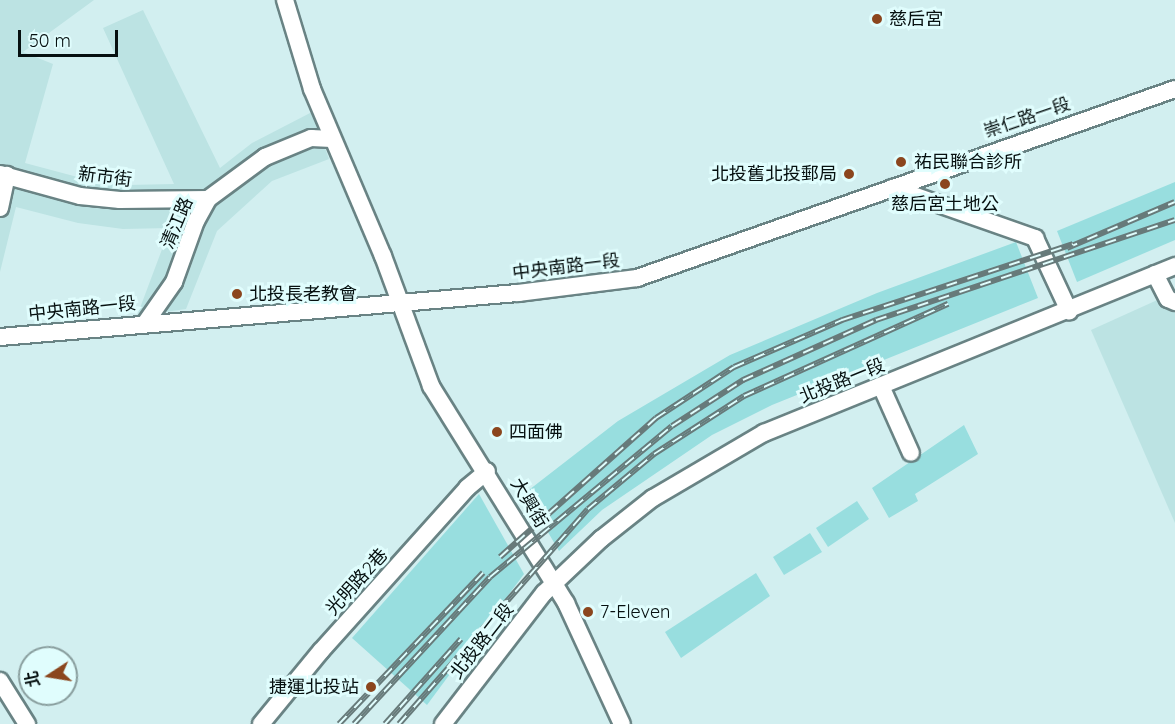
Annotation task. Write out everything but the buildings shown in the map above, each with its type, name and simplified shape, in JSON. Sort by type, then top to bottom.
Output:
[{"type":"street","name":"大興街","points":[[285,0],[301,59],[400,303],[431,386],[487,471],[553,583],[622,724]]},
{"type":"street","name":"崇仁路一段","points":[[893,188],[1175,89]]},
{"type":"street","name":"清江路","points":[[146,322],[174,282],[196,221],[208,199],[265,157],[311,138],[332,139]]},
{"type":"street","points":[[0,208],[4,175]]},
{"type":"street","name":"新市街","points":[[4,175],[80,196],[120,201],[208,199]]},
{"type":"street","name":"中央南路一段","points":[[0,337],[146,322],[400,303],[637,278],[893,188]]},
{"type":"street","points":[[893,188],[1035,238],[1069,311]]},
{"type":"street","name":"北投路一段","points":[[553,583],[653,498],[711,462],[764,434],[1175,266]]},
{"type":"street","points":[[1155,274],[1168,299],[1175,302]]},
{"type":"street","points":[[881,386],[911,453]]},
{"type":"street","name":"光明路2巷","points":[[261,724],[382,583],[487,471]]},
{"type":"street","name":"北投路二段","points":[[443,724],[553,583]]},
{"type":"street","points":[[0,681],[27,724]]},
{"type":"shaded area","points":[[0,0],[94,0],[23,52],[53,64],[25,163],[85,179],[128,185],[174,184],[103,28],[143,10],[220,168],[252,143],[312,112],[329,159],[272,181],[217,231],[186,309],[137,316],[170,228],[123,229],[78,223],[16,207],[0,272]]},
{"type":"shaded area","points":[[1175,182],[1175,240],[1077,282],[1057,231]]},
{"type":"shaded area","points":[[1016,242],[1038,298],[772,405],[712,435],[602,510],[559,551],[525,493],[618,421],[730,355],[877,293]]},
{"type":"shaded area","points":[[1175,292],[1175,523],[1091,330]]},
{"type":"shaded area","points":[[964,425],[978,454],[915,494],[918,501],[889,518],[872,488]]},
{"type":"shaded area","points":[[479,494],[524,574],[427,705],[352,638]]},
{"type":"shaded area","points":[[857,501],[869,519],[828,547],[816,528]]},
{"type":"shaded area","points":[[810,533],[822,552],[784,575],[773,557]]},
{"type":"shaded area","points":[[756,573],[770,596],[681,658],[665,632]]},
{"type":"railway","points":[[1067,248],[1175,202]]},
{"type":"railway","points":[[354,724],[490,577],[672,426],[743,380],[876,320],[1175,220]]},
{"type":"railway","points":[[500,557],[656,418],[734,367],[842,320],[1073,244]]},
{"type":"railway","points":[[399,724],[588,509],[654,454],[744,396],[948,304]]},
{"type":"railway","points":[[339,724],[483,573]]},
{"type":"railway","points":[[385,724],[461,639]]},
{"type":"place","name":"慈后宮","points":[[877,19]]},
{"type":"place","name":"祐民聯合診所","points":[[901,162]]},
{"type":"place","name":"北投舊北投郵局","points":[[849,174]]},
{"type":"place","name":"慈后宮土地公","points":[[945,184]]},
{"type":"place","name":"北投長老教會","points":[[237,294]]},
{"type":"place","name":"四面佛","points":[[497,432]]},
{"type":"place","name":"7-Eleven","points":[[588,612]]},
{"type":"place","name":"捷運北投站","points":[[371,687]]}]
